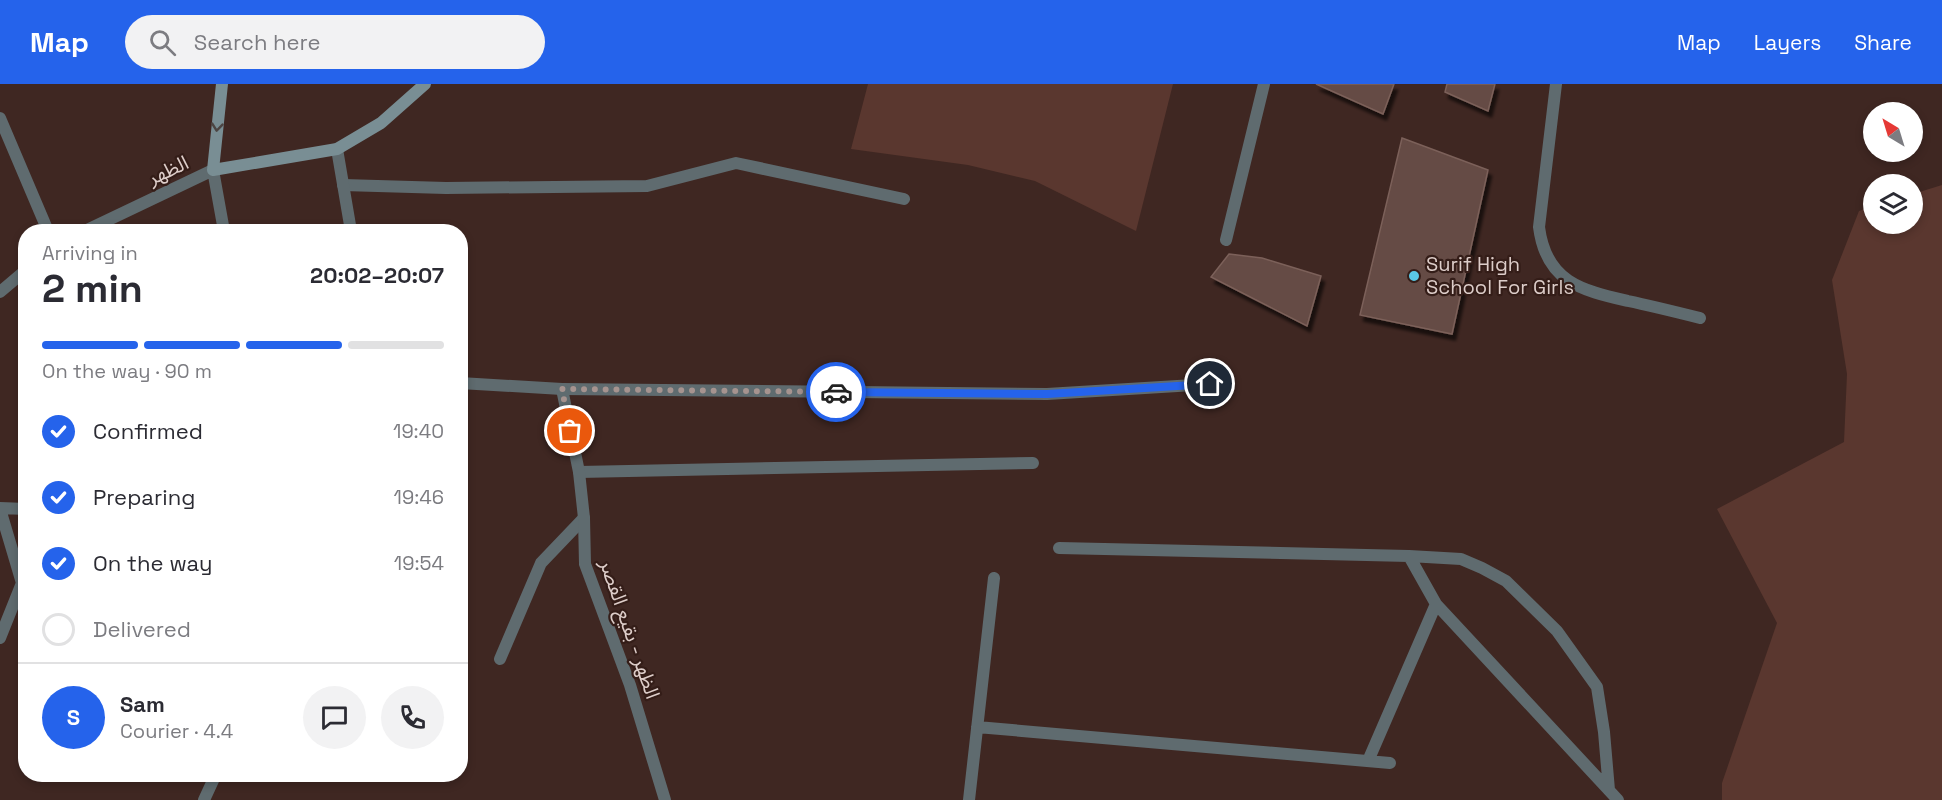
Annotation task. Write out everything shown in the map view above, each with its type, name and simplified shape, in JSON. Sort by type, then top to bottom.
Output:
[{"type":"main road","points":[[222,84],[213,170],[337,149],[381,123],[425,84]]},
{"type":"street","points":[[1226,240],[1264,84]]},
{"type":"street","points":[[1556,84],[1539,227],[1540,237],[1548,258],[1570,282],[1590,292],[1700,318]]},
{"type":"street","points":[[0,118],[45,224]]},
{"type":"street","points":[[337,149],[350,224]]},
{"type":"street","points":[[343,185],[446,188],[647,186],[736,163],[904,199]]},
{"type":"street","name":"الظهر","points":[[100,224],[213,170],[223,224]]},
{"type":"street","points":[[0,292],[18,277]]},
{"type":"street","points":[[468,383],[562,389],[1047,394],[1210,384]]},
{"type":"street","name":"الظهر - بقيع القصر","points":[[562,389],[579,472],[584,518],[585,564],[630,685],[665,800]]},
{"type":"street","points":[[579,472],[1033,463]]},
{"type":"street","points":[[18,509],[0,508],[18,569]]},
{"type":"street","points":[[500,659],[541,563],[584,518]]},
{"type":"street","points":[[1059,548],[1408,556],[1461,559],[1482,568],[1506,581],[1557,631],[1596,687],[1605,732],[1609,790]]},
{"type":"street","points":[[1408,556],[1436,604],[1618,800]]},
{"type":"street","points":[[969,800],[994,578]]},
{"type":"street","points":[[0,638],[18,593]]},
{"type":"street","points":[[1368,761],[1436,604]]},
{"type":"street","points":[[977,726],[1390,763]]},
{"type":"street","points":[[204,800],[212,782]]},
{"type":"shaded area","points":[[868,84],[1173,84],[1136,231],[1035,181],[968,165],[851,149]]},
{"type":"shaded area","points":[[1942,185],[1942,800],[1722,800],[1722,783],[1777,623],[1717,509],[1844,442],[1847,374],[1832,280],[1859,211],[1863,210],[1863,234],[1923,234],[1923,191]]},
{"type":"building","points":[[1316,84],[1394,84],[1383,114]]},
{"type":"building","points":[[1447,84],[1495,84],[1488,111],[1445,92]]},
{"type":"building","points":[[1402,138],[1488,170],[1452,334],[1360,315]]},
{"type":"building","points":[[1229,254],[1262,258],[1321,276],[1307,326],[1211,277]]},
{"type":"way so far","points":[[570,431],[562,389],[836,392]]},
{"type":"place","name":"Surif High School For Girls","points":[[1414,276]]},
{"type":"route","points":[[836,392],[1047,394],[1210,384]]}]
